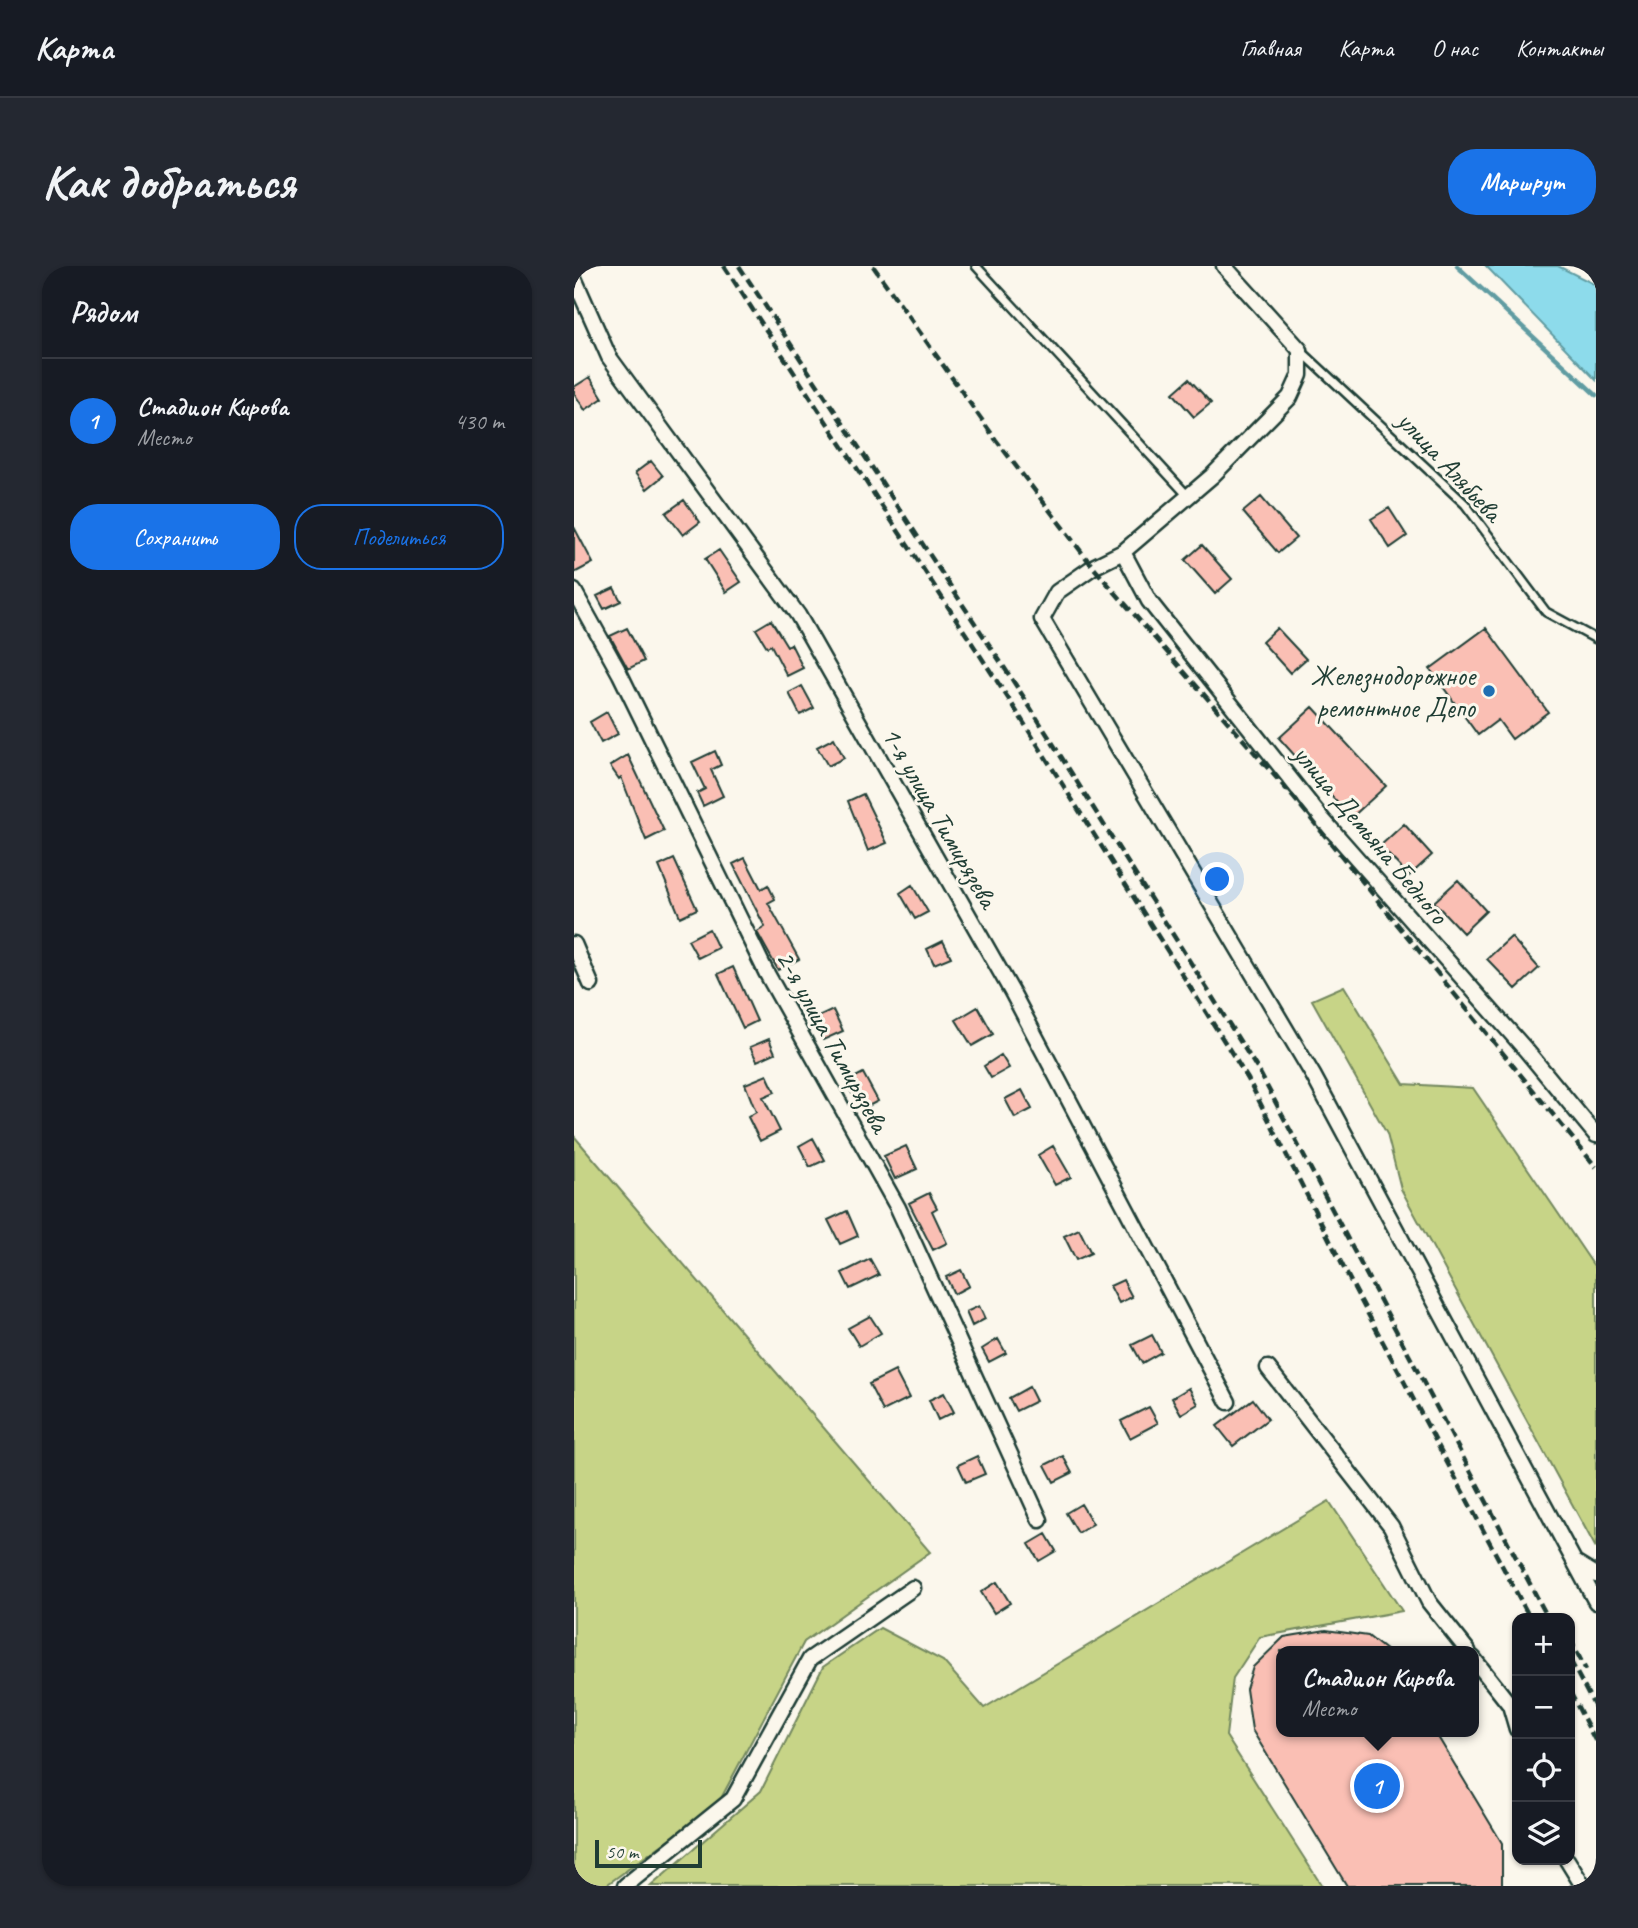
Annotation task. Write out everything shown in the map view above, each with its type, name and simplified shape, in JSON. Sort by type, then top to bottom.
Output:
[{"type":"street","points":[[1224,266],[1300,350],[1300,375],[1290,397],[1188,496],[1123,552],[1093,567],[1058,592],[1042,619],[1313,1075],[1596,1602]]},
{"type":"street","name":"1-я улица Тимирязева","points":[[574,278],[609,357],[798,615],[1012,992],[1228,1402]]},
{"type":"street","name":"улица Демьяна Бедного","points":[[1123,552],[1149,601],[1324,820],[1526,1050],[1596,1135]]},
{"type":"street","name":"2-я улица Тимирязева","points":[[574,591],[620,674],[766,972],[898,1208],[1040,1520]]},
{"type":"street","points":[[574,944],[592,984]]},
{"type":"street","points":[[1268,1368],[1391,1526],[1429,1602],[1464,1646]]},
{"type":"street","points":[[1574,1562],[1596,1574]]},
{"type":"street","points":[[625,1886],[733,1799],[810,1659],[913,1588]]},
{"type":"street","points":[[1479,1666],[1510,1705],[1512,1712]]},
{"type":"street","points":[[1570,1865],[1583,1886]]},
{"type":"lane","points":[[976,266],[1188,496]]},
{"type":"lane","name":"улица Алябьева","points":[[1300,350],[1465,504],[1546,612],[1596,639]]},
{"type":"green space","points":[[1344,986],[1404,1084],[1473,1088],[1596,1269],[1596,1548],[1401,1189],[1387,1134],[1312,1000]]},
{"type":"green space","points":[[574,1136],[930,1552],[804,1642],[718,1804],[605,1886],[574,1886]]},
{"type":"green space","points":[[1329,1501],[1402,1611],[1260,1637],[1233,1678],[1226,1736],[1322,1886],[651,1886],[761,1791],[823,1667],[880,1628],[943,1661],[984,1708]]},
{"type":"water","points":[[1486,266],[1558,266],[1596,285],[1596,380]]},
{"type":"building","points":[[590,377],[603,398],[585,410],[574,393],[574,387]]},
{"type":"building","points":[[1189,379],[1211,403],[1194,417],[1173,393]]},
{"type":"building","points":[[651,461],[663,476],[647,489],[635,473]]},
{"type":"building","points":[[1261,497],[1296,538],[1278,553],[1243,512]]},
{"type":"building","points":[[684,500],[700,522],[683,535],[666,513]]},
{"type":"building","points":[[1389,508],[1407,536],[1390,548],[1371,519]]},
{"type":"building","points":[[574,527],[593,563],[574,573]]},
{"type":"building","points":[[1202,545],[1232,579],[1215,594],[1185,560]]},
{"type":"building","points":[[719,550],[741,582],[726,592],[705,559]]},
{"type":"building","points":[[614,588],[621,601],[604,609],[597,596]]},
{"type":"building","points":[[771,620],[787,646],[791,644],[803,668],[787,676],[771,645],[767,647],[756,629]]},
{"type":"building","points":[[627,628],[644,661],[628,669],[610,636]]},
{"type":"building","points":[[1277,628],[1306,659],[1290,673],[1262,642]]},
{"type":"building","name":"Железнодорожное ремонтное Депо","points":[[1486,628],[1548,712],[1512,739],[1498,720],[1478,735],[1430,669]]},
{"type":"building","points":[[802,686],[814,708],[800,715],[789,693]]},
{"type":"building","points":[[1313,707],[1386,786],[1351,818],[1279,738]]},
{"type":"building","points":[[607,712],[618,734],[601,743],[590,722]]},
{"type":"building","points":[[834,738],[844,758],[828,766],[817,747]]},
{"type":"building","points":[[715,751],[721,765],[711,770],[723,796],[703,806],[697,793],[705,789],[692,762]]},
{"type":"building","points":[[628,755],[664,831],[646,840],[621,777],[619,779],[610,766]]},
{"type":"building","points":[[863,794],[887,843],[868,851],[848,801]]},
{"type":"building","points":[[1404,824],[1432,855],[1409,876],[1380,846]]},
{"type":"building","points":[[745,858],[761,889],[768,885],[775,899],[768,903],[799,959],[778,970],[757,932],[765,927],[733,864]]},
{"type":"building","points":[[674,859],[697,909],[680,917],[659,866]]},
{"type":"building","points":[[1458,880],[1486,911],[1463,933],[1434,902]]},
{"type":"building","points":[[912,885],[928,912],[915,919],[900,893]]},
{"type":"building","points":[[709,929],[718,948],[698,958],[688,940]]},
{"type":"building","points":[[1511,937],[1539,968],[1516,989],[1487,959]]},
{"type":"building","points":[[943,941],[951,957],[934,964],[927,949]]},
{"type":"building","points":[[733,967],[757,1021],[743,1028],[718,974]]},
{"type":"building","points":[[978,1007],[993,1034],[972,1046],[956,1020]]},
{"type":"building","points":[[833,1010],[843,1031],[823,1040],[814,1019]]},
{"type":"building","points":[[769,1039],[775,1053],[757,1061],[750,1047]]},
{"type":"building","points":[[1001,1055],[1009,1068],[991,1078],[984,1066]]},
{"type":"building","points":[[863,1073],[878,1101],[861,1110],[846,1082]]},
{"type":"building","points":[[767,1075],[775,1092],[763,1097],[780,1131],[760,1141],[748,1117],[756,1112],[745,1084]]},
{"type":"building","points":[[1022,1090],[1032,1109],[1015,1118],[1005,1099]]},
{"type":"building","points":[[813,1138],[825,1160],[810,1167],[799,1146]]},
{"type":"building","points":[[906,1146],[917,1169],[895,1179],[884,1156]]},
{"type":"building","points":[[1053,1146],[1071,1177],[1055,1185],[1038,1155]]},
{"type":"building","points":[[929,1193],[937,1208],[932,1211],[947,1243],[933,1250],[909,1203]]},
{"type":"building","points":[[847,1211],[858,1236],[840,1244],[828,1220]]},
{"type":"building","points":[[1079,1229],[1091,1253],[1076,1260],[1064,1236]]},
{"type":"building","points":[[870,1259],[879,1275],[850,1289],[842,1273]]},
{"type":"building","points":[[961,1270],[969,1286],[954,1294],[946,1277]]},
{"type":"building","points":[[1123,1280],[1132,1297],[1119,1303],[1110,1286]]},
{"type":"building","points":[[979,1306],[985,1319],[972,1326],[966,1312]]},
{"type":"building","points":[[870,1316],[881,1333],[859,1346],[848,1328]]},
{"type":"building","points":[[1152,1335],[1161,1352],[1142,1363],[1132,1345]]},
{"type":"building","points":[[998,1339],[1006,1353],[989,1362],[982,1349]]},
{"type":"building","points":[[895,1371],[909,1398],[883,1411],[869,1384]]},
{"type":"building","points":[[1029,1387],[1036,1401],[1016,1411],[1009,1398]]},
{"type":"building","points":[[1189,1388],[1198,1404],[1181,1414],[1172,1398]]},
{"type":"building","points":[[944,1393],[954,1412],[938,1420],[929,1400]]},
{"type":"building","points":[[1253,1399],[1268,1419],[1233,1446],[1217,1426]]},
{"type":"building","points":[[1149,1407],[1158,1423],[1130,1438],[1121,1421]]},
{"type":"building","points":[[977,1456],[985,1474],[966,1482],[958,1465]]},
{"type":"building","points":[[1063,1456],[1072,1473],[1054,1482],[1045,1465]]},
{"type":"building","points":[[1081,1504],[1093,1524],[1078,1533],[1066,1513]]},
{"type":"building","points":[[1046,1534],[1056,1551],[1039,1561],[1029,1544]]},
{"type":"building","points":[[997,1582],[1010,1603],[994,1613],[981,1592]]},
{"type":"building","points":[[1326,1630],[1368,1636],[1381,1646],[1276,1646],[1276,1737],[1438,1737],[1502,1843],[1502,1886],[1347,1886],[1252,1730],[1246,1689],[1253,1667],[1284,1637]]},
{"type":"waterway","points":[[1457,266],[1596,395]]},
{"type":"railway","points":[[724,266],[1010,701],[1248,1079],[1352,1284],[1527,1613]]},
{"type":"railway","points":[[739,266],[1023,696],[1260,1073],[1545,1613]]},
{"type":"railway","points":[[873,266],[996,440],[1093,567],[1294,798],[1596,1167]]},
{"type":"railway","points":[[1575,1649],[1586,1670]]},
{"type":"railway","points":[[1575,1669],[1596,1709]]},
{"type":"railway","points":[[1575,1702],[1596,1742]]},
{"type":"place","name":"Железнодорожное ремонтное Депо","points":[[1489,691]]},
{"type":"place","name":"Стадион Кирова","points":[[1377,1786]]}]
